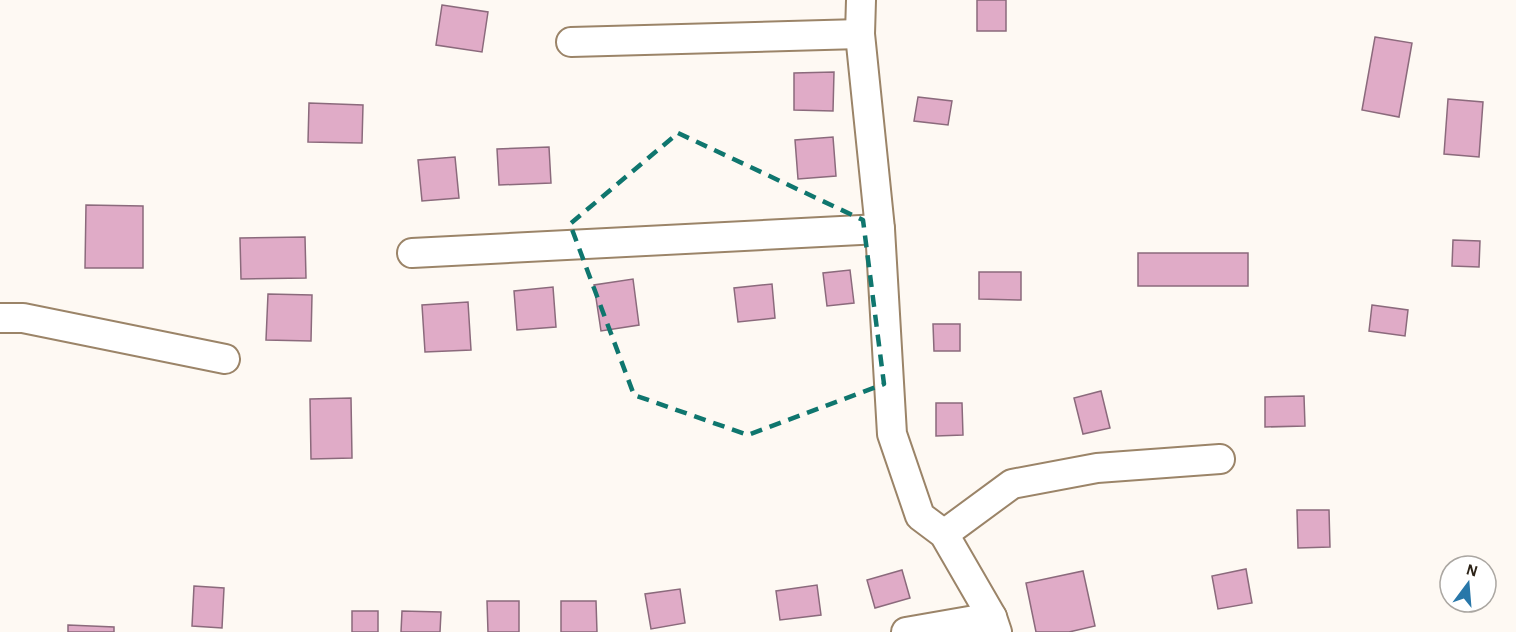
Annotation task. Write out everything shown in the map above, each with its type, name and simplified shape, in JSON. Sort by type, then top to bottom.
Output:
[{"type":"street","points":[[861,0],[860,34],[880,229],[892,434],[920,516],[944,534],[994,624],[906,632]]},
{"type":"street","points":[[571,42],[860,34]]},
{"type":"street","points":[[411,254],[880,229]]},
{"type":"street","points":[[0,318],[23,318],[225,360]]},
{"type":"street","points":[[944,534],[1012,484],[1097,468],[1220,459]]},
{"type":"highlighted area","points":[[678,133],[863,220],[884,384],[748,435],[634,395],[570,224]]},
{"type":"building","points":[[977,0],[1006,0],[1006,31],[977,31]]},
{"type":"building","points":[[442,5],[488,12],[482,52],[436,45]]},
{"type":"building","points":[[1375,37],[1412,43],[1399,117],[1362,110]]},
{"type":"building","points":[[834,72],[833,111],[794,110],[794,73]]},
{"type":"building","points":[[918,97],[952,101],[948,125],[914,121]]},
{"type":"building","points":[[1448,99],[1483,102],[1479,157],[1444,154]]},
{"type":"building","points":[[309,103],[363,105],[362,143],[308,142]]},
{"type":"building","points":[[833,137],[836,176],[798,179],[795,140]]},
{"type":"building","points":[[549,147],[551,183],[499,185],[497,149]]},
{"type":"building","points":[[455,157],[459,198],[422,201],[418,160]]},
{"type":"building","points":[[86,205],[143,206],[143,268],[85,268]]},
{"type":"building","points":[[305,237],[306,278],[241,279],[240,238]]},
{"type":"building","points":[[1453,240],[1480,241],[1479,267],[1452,266]]},
{"type":"building","points":[[1138,253],[1248,253],[1248,286],[1138,286]]},
{"type":"building","points":[[850,270],[854,303],[827,306],[823,273]]},
{"type":"building","points":[[979,272],[1021,272],[1021,300],[979,299]]},
{"type":"building","points":[[633,279],[639,325],[601,331],[594,285]]},
{"type":"building","points":[[772,284],[775,318],[738,322],[734,288]]},
{"type":"building","points":[[553,287],[556,327],[517,330],[514,291]]},
{"type":"building","points":[[268,294],[312,295],[311,341],[266,340]]},
{"type":"building","points":[[468,302],[471,350],[425,352],[422,305]]},
{"type":"building","points":[[1372,305],[1408,310],[1405,336],[1369,331]]},
{"type":"building","points":[[933,324],[960,324],[960,351],[934,351]]},
{"type":"building","points":[[1101,391],[1110,428],[1083,434],[1074,398]]},
{"type":"building","points":[[1304,396],[1305,426],[1265,427],[1265,397]]},
{"type":"building","points":[[351,398],[352,458],[311,459],[310,399]]},
{"type":"building","points":[[936,403],[962,403],[963,435],[936,436]]},
{"type":"building","points":[[1297,510],[1329,510],[1330,547],[1298,548]]},
{"type":"building","points":[[1246,569],[1252,603],[1218,609],[1212,576]]},
{"type":"building","points":[[902,570],[910,598],[875,608],[867,580]]},
{"type":"building","points":[[1083,571],[1095,626],[1069,632],[1036,632],[1026,583]]},
{"type":"building","points":[[817,585],[821,615],[780,620],[776,591]]},
{"type":"building","points":[[194,586],[224,588],[222,628],[192,626]]},
{"type":"building","points":[[680,589],[685,623],[651,629],[645,594]]},
{"type":"building","points":[[487,601],[519,601],[519,632],[488,632]]},
{"type":"building","points":[[561,601],[596,601],[597,632],[561,632]]},
{"type":"building","points":[[352,611],[378,611],[378,632],[352,632]]},
{"type":"building","points":[[402,611],[441,612],[440,632],[401,632]]},
{"type":"building","points":[[68,625],[114,627],[114,632],[68,632]]}]
